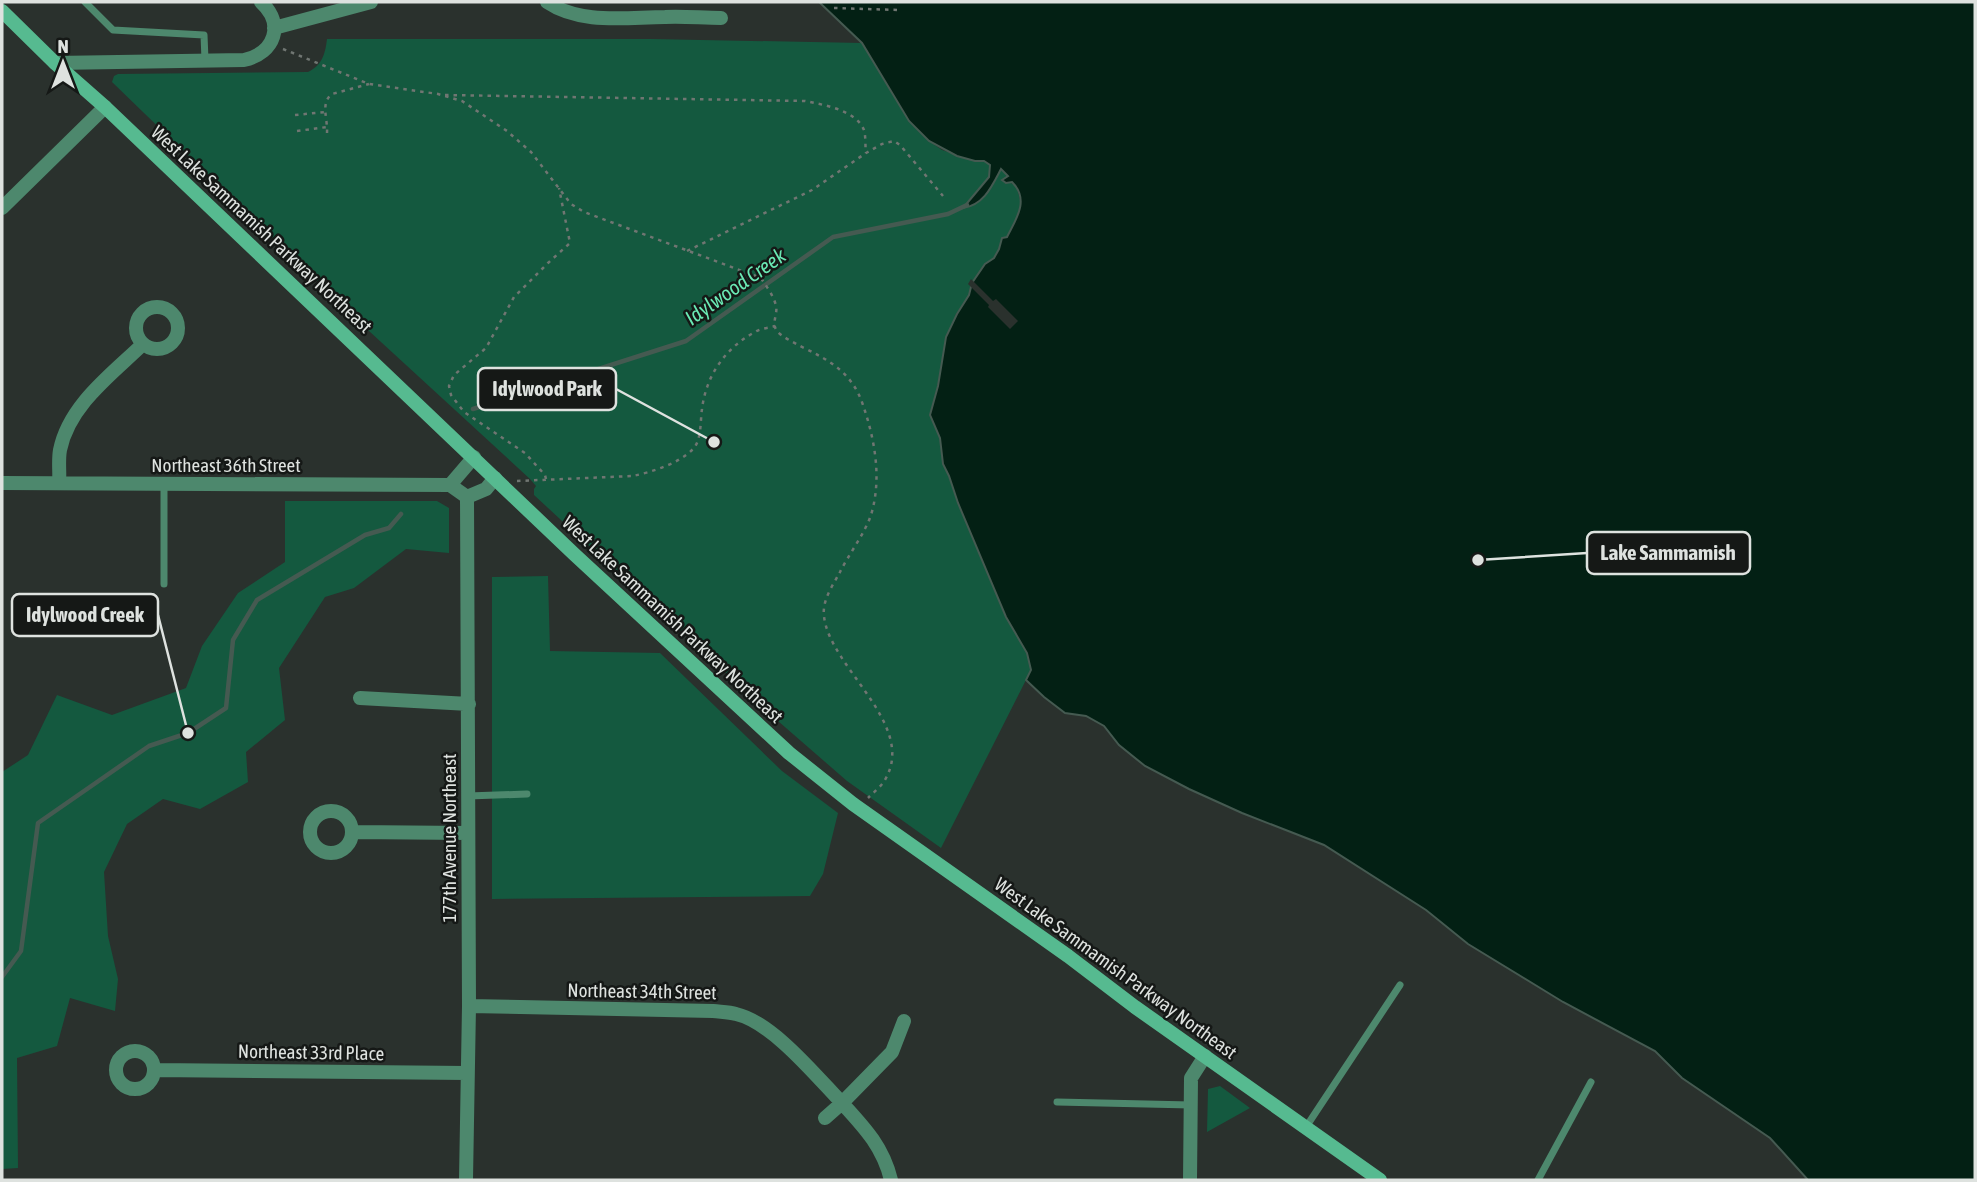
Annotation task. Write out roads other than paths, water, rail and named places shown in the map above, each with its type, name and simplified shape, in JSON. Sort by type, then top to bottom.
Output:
[{"type":"main road","name":"West Lake Sammamish Parkway Northeast","points":[[2,11],[574,554],[789,753],[859,809],[1380,1180]]},
{"type":"street","points":[[55,63],[254,58],[263,52],[272,37],[271,13],[261,2]]},
{"type":"street","points":[[272,37],[371,2]]},
{"type":"street","points":[[547,2],[590,18],[721,18]]},
{"type":"street","points":[[2,208],[105,107]]},
{"type":"street","points":[[59,483],[60,450],[71,422],[87,399],[142,344]]},
{"type":"street","points":[[474,457],[450,485],[467,497],[486,489],[495,478]]},
{"type":"street","name":"Northeast 36th Street","points":[[2,483],[450,485]]},
{"type":"street","name":"177th Avenue Northeast","points":[[466,1180],[469,1006],[467,497]]},
{"type":"street","points":[[360,698],[469,704]]},
{"type":"street","points":[[353,832],[467,833]]},
{"type":"street","name":"Northeast 34th Street","points":[[469,1006],[713,1011],[738,1014],[763,1027],[784,1044],[866,1128],[881,1151],[891,1180]]},
{"type":"street","points":[[825,1118],[892,1052],[904,1021]]},
{"type":"street","points":[[1190,1180],[1191,1078],[1205,1056]]},
{"type":"street","name":"Northeast 33rd Place","points":[[155,1070],[467,1073]]},
{"type":"lane","points":[[85,2],[113,30],[204,35],[205,60]]},
{"type":"lane","points":[[164,484],[164,584]]},
{"type":"lane","points":[[468,796],[527,794]]},
{"type":"lane","points":[[1306,1127],[1400,985]]},
{"type":"lane","points":[[1538,1180],[1591,1082]]},
{"type":"lane","points":[[1057,1102],[1191,1105]]},
{"type":"waterway","name":"Idylwood Creek","points":[[473,409],[686,341],[833,237],[948,214],[967,205]]},
{"type":"waterway","name":"Idylwood Creek","points":[[2,977],[21,951],[38,823],[149,746],[188,733],[226,708],[233,640],[257,600],[365,535],[389,528],[401,514]]},
{"type":"place","name":"Idylwood Park","points":[[714,442]]},
{"type":"place","name":"Lake Sammamish","points":[[1478,560]]},
{"type":"place","name":"Idylwood Creek","points":[[188,733]]}]
